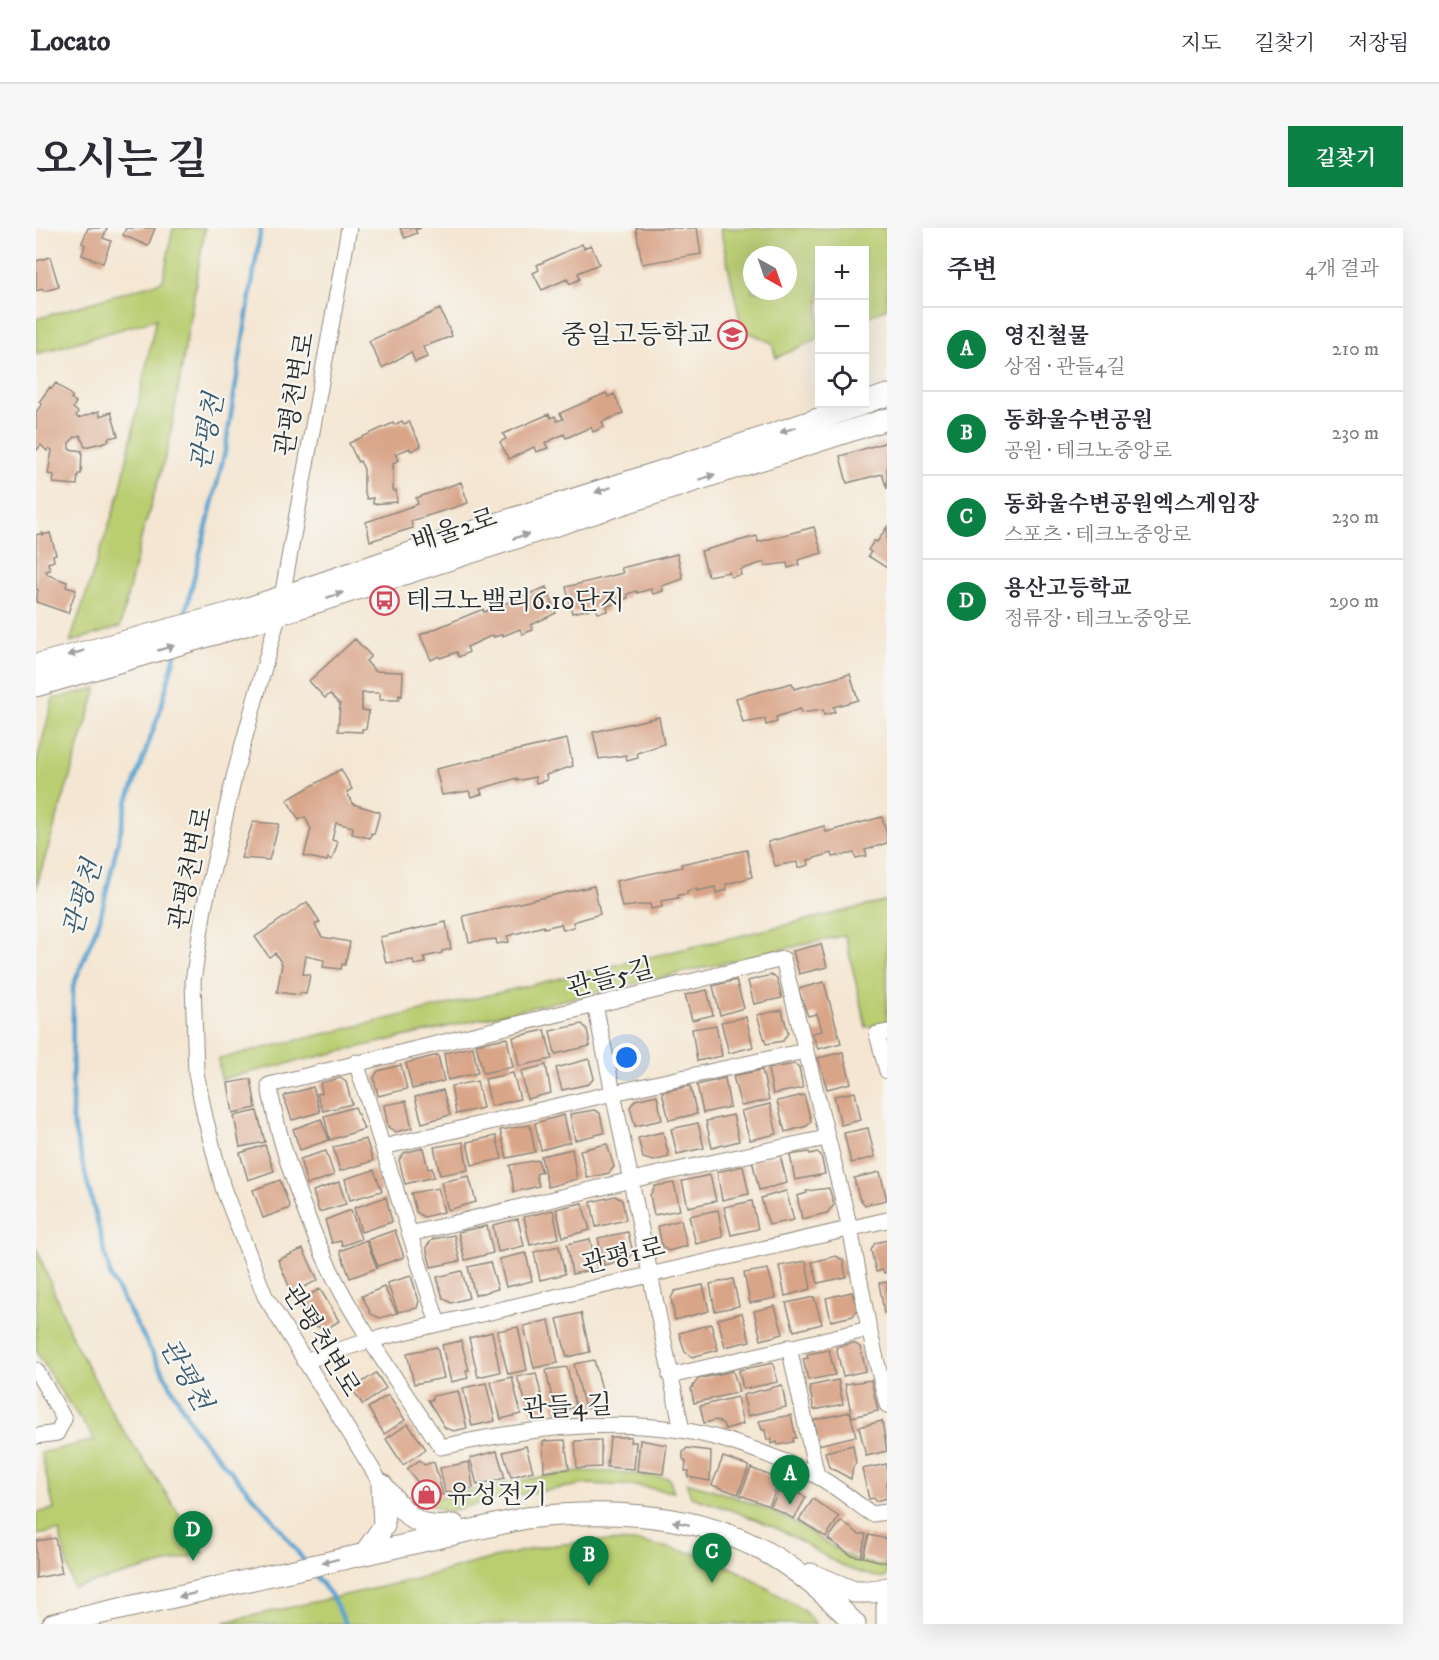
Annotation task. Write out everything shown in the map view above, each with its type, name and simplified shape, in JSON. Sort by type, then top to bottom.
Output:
[{"type":"main road","name":"배울2로","points":[[869,401],[887,395]]},
{"type":"main road","name":"배울2로","points":[[280,605],[484,528],[849,408]]},
{"type":"main road","name":"배울2로","points":[[36,686],[110,664],[280,605],[887,419]]},
{"type":"main road","name":"배울2로","points":[[36,665],[115,642],[240,618]]},
{"type":"main road","points":[[382,1485],[403,1510],[419,1524],[442,1528],[463,1523],[473,1530]]},
{"type":"main road","points":[[376,1546],[384,1526],[382,1485]]},
{"type":"main road","points":[[53,1624],[220,1587],[376,1546],[473,1530],[526,1518],[573,1513],[620,1513],[668,1520],[714,1530],[751,1544],[778,1560],[825,1594],[855,1624]]},
{"type":"main road","points":[[778,1560],[854,1592],[872,1592],[887,1588]]},
{"type":"main road","points":[[887,1606],[887,1624]]},
{"type":"street","name":"관평천변로","points":[[349,228],[280,605],[235,773],[204,908],[193,992],[196,1073],[217,1171],[265,1296],[382,1485]]},
{"type":"street","name":"관들5길","points":[[371,1340],[346,1301],[324,1258],[296,1183],[273,1107],[269,1085],[783,958],[850,1228]]},
{"type":"street","points":[[595,1005],[682,1430]]},
{"type":"street","points":[[887,1032],[877,1034],[887,1071]]},
{"type":"street","points":[[384,1147],[805,1051]]},
{"type":"street","points":[[356,1062],[438,1324]]},
{"type":"street","points":[[410,1234],[631,1180],[826,1138]]},
{"type":"street","name":"관평1로","points":[[304,1361],[371,1340],[887,1220]]},
{"type":"street","points":[[850,1228],[869,1329],[887,1405]]},
{"type":"street","points":[[670,1376],[869,1329]]},
{"type":"street","name":"관들4길","points":[[371,1340],[441,1447],[560,1426],[639,1426],[682,1430],[727,1441],[817,1476],[872,1514],[887,1512]]},
{"type":"street","points":[[789,1347],[817,1476]]},
{"type":"street","points":[[36,1370],[64,1419],[57,1433],[36,1436]]},
{"type":"green space","points":[[173,228],[205,228],[169,444],[142,535],[120,627],[70,642],[120,492],[156,319],[36,354],[36,319],[163,281]]},
{"type":"green space","points":[[720,228],[887,228],[887,308],[869,316],[869,246],[815,246],[815,340],[776,358],[772,343],[742,329]]},
{"type":"green space","points":[[97,688],[36,890],[36,765],[53,699]]},
{"type":"green space","points":[[887,901],[887,1022],[866,1027],[845,935],[221,1079],[218,1059]]},
{"type":"green space","points":[[36,1247],[73,1339],[117,1421],[204,1553],[73,1588],[59,1531],[36,1535],[36,1513],[54,1509],[41,1453],[95,1440],[55,1383],[36,1350]]},
{"type":"green space","points":[[577,1471],[617,1472],[669,1478],[674,1492],[638,1486],[588,1484],[509,1496],[445,1512],[423,1501],[516,1481]]},
{"type":"green space","points":[[686,1482],[769,1510],[859,1561],[887,1565],[887,1577],[875,1577],[856,1571],[778,1529],[691,1497]]},
{"type":"green space","points":[[598,1541],[640,1542],[693,1553],[733,1568],[802,1609],[816,1624],[227,1624],[225,1622],[412,1580],[544,1546]]},
{"type":"building","points":[[88,228],[107,228],[103,238],[111,241],[103,263],[82,255],[85,245],[82,243]]},
{"type":"building","points":[[126,228],[155,228],[148,246],[123,235]]},
{"type":"building","points":[[400,228],[421,228],[415,230],[417,233],[405,238]]},
{"type":"building","points":[[636,228],[697,228],[701,254],[642,264]]},
{"type":"building","points":[[582,244],[584,248],[591,245],[599,264],[578,273],[580,279],[570,284],[567,279],[542,290],[533,273],[539,270],[537,265]]},
{"type":"building","points":[[50,257],[59,287],[36,291],[36,261]]},
{"type":"building","points":[[440,309],[452,336],[423,347],[427,357],[415,362],[411,352],[382,368],[369,341]]},
{"type":"building","points":[[56,383],[73,397],[71,399],[76,402],[73,408],[78,412],[76,416],[79,418],[99,411],[100,416],[111,412],[118,436],[108,438],[109,441],[85,447],[80,435],[69,443],[69,449],[82,451],[81,474],[78,474],[77,485],[53,483],[54,475],[48,474],[52,450],[49,448],[47,451],[41,445],[36,449],[36,412],[42,404],[39,402],[50,387],[52,388]]},
{"type":"building","points":[[606,393],[608,397],[614,394],[623,413],[602,422],[604,427],[593,432],[591,427],[566,438],[564,434],[545,443],[548,448],[536,452],[534,447],[509,459],[500,442],[506,439],[503,434],[549,414],[551,418],[555,416],[557,421],[563,419],[560,413]]},
{"type":"building","points":[[402,421],[404,424],[409,422],[421,446],[411,451],[410,448],[395,454],[399,460],[393,463],[393,491],[396,490],[397,502],[373,504],[373,498],[367,499],[364,491],[364,469],[349,443]]},
{"type":"building","points":[[887,442],[887,489],[882,474],[847,483],[840,456]]},
{"type":"building","points":[[461,482],[468,503],[411,521],[413,528],[370,541],[366,522],[418,504],[416,498]]},
{"type":"building","points":[[814,527],[822,553],[798,560],[799,565],[788,568],[787,563],[765,566],[764,562],[740,570],[741,575],[731,577],[729,572],[708,576],[701,551],[757,536],[758,542]]},
{"type":"building","points":[[887,527],[887,568],[868,556],[871,552],[868,550],[874,541],[877,542]]},
{"type":"building","points":[[43,533],[43,535],[50,533],[56,554],[53,555],[54,561],[48,563],[50,570],[46,571],[48,575],[67,582],[66,587],[76,590],[68,613],[36,602],[38,590],[36,589],[36,535]]},
{"type":"building","points":[[677,554],[683,579],[662,586],[663,591],[653,594],[651,589],[627,594],[628,598],[607,606],[608,611],[598,613],[596,608],[572,613],[566,587],[623,573],[621,568]]},
{"type":"building","points":[[546,587],[556,613],[531,625],[533,630],[522,634],[520,629],[503,636],[503,634],[494,637],[493,635],[467,647],[469,652],[459,657],[457,652],[431,660],[420,635],[483,609],[484,612]]},
{"type":"building","points":[[355,639],[371,656],[366,661],[375,671],[403,672],[402,696],[399,695],[399,700],[380,700],[380,693],[362,693],[362,710],[369,711],[366,729],[362,729],[362,732],[338,731],[340,704],[330,694],[325,698],[309,681]]},
{"type":"building","points":[[850,674],[858,700],[833,707],[835,712],[824,715],[823,710],[801,713],[800,709],[776,717],[777,722],[766,725],[765,719],[743,723],[736,698],[792,683],[794,689]]},
{"type":"building","points":[[659,717],[664,744],[637,753],[638,758],[627,761],[626,755],[599,759],[593,732]]},
{"type":"building","points":[[567,739],[573,766],[546,775],[547,780],[536,783],[535,777],[517,781],[517,778],[480,789],[482,794],[471,797],[469,791],[442,795],[436,769]]},
{"type":"building","points":[[341,769],[352,789],[347,792],[353,804],[380,812],[374,834],[371,833],[370,838],[352,834],[353,827],[336,823],[332,840],[338,842],[332,860],[304,856],[311,829],[305,817],[299,820],[287,800]]},
{"type":"building","points":[[882,817],[887,843],[865,850],[867,856],[856,858],[854,853],[833,857],[832,853],[808,860],[809,865],[798,868],[797,862],[775,866],[768,842],[824,826],[826,832]]},
{"type":"building","points":[[253,822],[279,824],[269,860],[241,858]]},
{"type":"building","points":[[747,850],[752,877],[726,884],[727,890],[716,893],[715,887],[697,891],[697,888],[687,891],[687,894],[678,895],[678,898],[661,901],[662,907],[651,909],[650,904],[622,907],[616,881]]},
{"type":"building","points":[[594,886],[600,914],[573,922],[574,927],[563,930],[561,924],[544,928],[544,926],[507,936],[509,942],[497,944],[496,939],[469,942],[463,916]]},
{"type":"building","points":[[307,902],[320,922],[315,925],[322,937],[350,942],[345,965],[342,964],[341,969],[323,967],[324,960],[306,956],[303,974],[310,975],[306,994],[277,992],[282,964],[275,953],[269,957],[255,937]]},
{"type":"building","points":[[446,922],[451,949],[424,957],[426,963],[414,965],[413,960],[386,963],[380,937]]},
{"type":"building","points":[[821,944],[827,967],[799,974],[793,951]]},
{"type":"building","points":[[771,975],[777,978],[782,998],[754,1004],[748,981]]},
{"type":"building","points":[[736,980],[744,1008],[720,1015],[713,986]]},
{"type":"building","points":[[824,982],[841,1043],[818,1049],[812,1033],[822,1031],[817,1014],[808,1016],[798,989]]},
{"type":"building","points":[[707,990],[713,1015],[692,1020],[685,995]]},
{"type":"building","points":[[782,1010],[788,1033],[783,1041],[766,1044],[757,1015]]},
{"type":"building","points":[[746,1017],[753,1047],[729,1053],[721,1022]]},
{"type":"building","points":[[582,1024],[587,1029],[590,1046],[555,1054],[550,1031]]},
{"type":"building","points":[[716,1025],[722,1056],[697,1061],[692,1029]]},
{"type":"building","points":[[545,1030],[552,1059],[519,1066],[513,1037]]},
{"type":"building","points":[[507,1038],[513,1067],[483,1073],[476,1044]]},
{"type":"building","points":[[473,1047],[478,1073],[448,1080],[444,1053]]},
{"type":"building","points":[[843,1052],[851,1083],[827,1089],[818,1058]]},
{"type":"building","points":[[438,1055],[444,1081],[412,1089],[406,1063]]},
{"type":"building","points":[[589,1059],[594,1078],[589,1084],[562,1090],[556,1068]]},
{"type":"building","points":[[794,1064],[799,1067],[803,1088],[773,1094],[768,1069]]},
{"type":"building","points":[[401,1065],[407,1089],[378,1096],[374,1078],[378,1071]]},
{"type":"building","points":[[546,1065],[551,1093],[527,1099],[521,1071]]},
{"type":"building","points":[[762,1070],[769,1100],[741,1106],[733,1076]]},
{"type":"building","points":[[513,1073],[520,1099],[491,1106],[485,1079]]},
{"type":"building","points":[[340,1078],[346,1082],[352,1104],[323,1111],[317,1094],[322,1093],[320,1083]]},
{"type":"building","points":[[725,1078],[730,1107],[703,1113],[697,1085]]},
{"type":"building","points":[[251,1079],[256,1108],[233,1113],[228,1083]]},
{"type":"building","points":[[477,1081],[483,1108],[456,1114],[451,1086]]},
{"type":"building","points":[[690,1086],[697,1114],[669,1120],[662,1092]]},
{"type":"building","points":[[313,1087],[320,1112],[292,1120],[284,1097]]},
{"type":"building","points":[[443,1090],[450,1115],[422,1123],[415,1097]]},
{"type":"building","points":[[855,1092],[861,1120],[841,1125],[834,1096]]},
{"type":"building","points":[[657,1095],[662,1120],[635,1126],[630,1107],[635,1100]]},
{"type":"building","points":[[804,1095],[811,1121],[807,1126],[785,1132],[777,1101]]},
{"type":"building","points":[[406,1101],[412,1128],[396,1132],[388,1127],[384,1105]]},
{"type":"building","points":[[770,1104],[777,1134],[750,1140],[741,1111]]},
{"type":"building","points":[[355,1107],[364,1129],[330,1140],[324,1116]]},
{"type":"building","points":[[594,1110],[600,1113],[604,1133],[575,1140],[570,1114]]},
{"type":"building","points":[[257,1111],[265,1142],[240,1147],[234,1116]]},
{"type":"building","points":[[564,1115],[570,1142],[541,1150],[535,1123]]},
{"type":"building","points":[[733,1115],[739,1141],[712,1148],[706,1121]]},
{"type":"building","points":[[321,1119],[329,1140],[300,1150],[293,1129]]},
{"type":"building","points":[[698,1123],[704,1148],[677,1154],[671,1129]]},
{"type":"building","points":[[530,1125],[535,1152],[507,1158],[500,1130]]},
{"type":"building","points":[[868,1128],[875,1157],[851,1163],[844,1133]]},
{"type":"building","points":[[663,1132],[669,1157],[653,1161],[643,1158],[638,1138]]},
{"type":"building","points":[[496,1136],[502,1159],[472,1165],[467,1142]]},
{"type":"building","points":[[366,1139],[373,1161],[340,1171],[333,1147]]},
{"type":"building","points":[[463,1142],[468,1170],[440,1175],[434,1147]]},
{"type":"building","points":[[607,1144],[614,1167],[609,1173],[587,1178],[580,1150]]},
{"type":"building","points":[[265,1145],[274,1171],[248,1180],[240,1153]]},
{"type":"building","points":[[423,1148],[428,1169],[432,1168],[434,1177],[405,1184],[399,1160],[404,1153]]},
{"type":"building","points":[[572,1149],[577,1179],[548,1187],[541,1156]]},
{"type":"building","points":[[326,1151],[334,1175],[307,1185],[300,1159]]},
{"type":"building","points":[[809,1152],[810,1154],[817,1152],[821,1155],[825,1174],[795,1180],[790,1155]]},
{"type":"building","points":[[780,1155],[787,1183],[759,1190],[752,1160]]},
{"type":"building","points":[[538,1160],[542,1172],[536,1174],[539,1186],[514,1192],[510,1165]]},
{"type":"building","points":[[743,1166],[749,1194],[722,1200],[717,1172]]},
{"type":"building","points":[[374,1170],[382,1191],[350,1200],[345,1179]]},
{"type":"building","points":[[880,1172],[887,1200],[865,1205],[859,1198],[854,1178]]},
{"type":"building","points":[[710,1175],[716,1201],[688,1207],[682,1181]]},
{"type":"building","points":[[469,1176],[476,1202],[448,1210],[441,1182]]},
{"type":"building","points":[[280,1180],[290,1208],[263,1218],[253,1190]]},
{"type":"building","points":[[339,1182],[346,1204],[319,1212],[313,1191]]},
{"type":"building","points":[[674,1183],[680,1210],[654,1215],[650,1195],[655,1186]]},
{"type":"building","points":[[438,1188],[444,1212],[424,1217],[416,1212],[411,1193]]},
{"type":"building","points":[[829,1188],[834,1205],[827,1213],[802,1219],[797,1196],[807,1193],[806,1191]]},
{"type":"building","points":[[786,1191],[794,1220],[769,1225],[761,1198]]},
{"type":"building","points":[[615,1196],[622,1200],[626,1220],[596,1227],[591,1202]]},
{"type":"building","points":[[386,1197],[392,1222],[361,1232],[354,1208]]},
{"type":"building","points":[[752,1201],[758,1229],[731,1235],[724,1207]]},
{"type":"building","points":[[582,1203],[590,1230],[563,1237],[556,1209]]},
{"type":"building","points":[[351,1210],[361,1239],[342,1246],[341,1241],[332,1243],[325,1220]]},
{"type":"building","points":[[553,1210],[559,1238],[530,1245],[524,1217]]},
{"type":"building","points":[[718,1210],[723,1237],[696,1244],[689,1216]]},
{"type":"building","points":[[518,1219],[524,1246],[498,1252],[493,1225]]},
{"type":"building","points":[[681,1220],[687,1246],[668,1251],[662,1246],[658,1226]]},
{"type":"building","points":[[487,1226],[493,1253],[465,1260],[458,1232]]},
{"type":"building","points":[[395,1230],[404,1257],[378,1266],[367,1240]]},
{"type":"building","points":[[628,1232],[633,1253],[628,1260],[604,1265],[598,1238]]},
{"type":"building","points":[[454,1235],[460,1261],[431,1267],[426,1247],[433,1239]]},
{"type":"building","points":[[590,1239],[597,1269],[572,1274],[567,1244]]},
{"type":"building","points":[[366,1240],[377,1268],[350,1278],[340,1251]]},
{"type":"building","points":[[887,1240],[887,1272],[884,1273],[883,1270],[876,1272],[871,1250],[875,1243]]},
{"type":"building","points":[[559,1246],[565,1274],[540,1280],[534,1252]]},
{"type":"building","points":[[303,1249],[318,1280],[292,1293],[278,1260]]},
{"type":"building","points":[[526,1253],[532,1281],[506,1287],[499,1259]]},
{"type":"building","points":[[836,1256],[843,1260],[846,1277],[818,1283],[812,1262]]},
{"type":"building","points":[[806,1261],[811,1289],[785,1296],[779,1266]]},
{"type":"building","points":[[490,1262],[498,1289],[475,1295],[468,1267]]},
{"type":"building","points":[[768,1269],[776,1298],[750,1303],[744,1273]]},
{"type":"building","points":[[462,1271],[469,1298],[451,1303],[443,1298],[437,1277]]},
{"type":"building","points":[[411,1276],[419,1301],[417,1308],[398,1312],[387,1283]]},
{"type":"building","points":[[733,1279],[739,1306],[715,1311],[710,1284]]},
{"type":"building","points":[[887,1282],[887,1312],[884,1313],[879,1283]]},
{"type":"building","points":[[703,1285],[709,1311],[675,1320],[671,1298],[675,1291]]},
{"type":"building","points":[[384,1287],[397,1313],[380,1318],[371,1314],[362,1296]]},
{"type":"building","points":[[320,1289],[339,1321],[325,1330],[314,1325],[298,1296],[305,1292],[307,1296]]},
{"type":"building","points":[[852,1292],[857,1309],[853,1316],[831,1321],[826,1298]]},
{"type":"building","points":[[814,1297],[822,1324],[794,1331],[786,1303]]},
{"type":"building","points":[[775,1306],[783,1334],[761,1340],[754,1311]]},
{"type":"building","points":[[581,1313],[590,1352],[567,1357],[557,1319]]},
{"type":"building","points":[[742,1313],[750,1341],[725,1347],[718,1319]]},
{"type":"building","points":[[549,1320],[558,1363],[534,1368],[524,1326]]},
{"type":"building","points":[[711,1324],[718,1350],[692,1357],[685,1352],[679,1333]]},
{"type":"building","points":[[518,1327],[527,1370],[508,1374],[497,1331]]},
{"type":"building","points":[[492,1332],[500,1372],[478,1377],[469,1338]]},
{"type":"building","points":[[461,1341],[469,1370],[466,1370],[468,1378],[451,1382],[442,1345]]},
{"type":"building","points":[[854,1343],[860,1347],[866,1371],[843,1376],[836,1347]]},
{"type":"building","points":[[437,1347],[444,1378],[414,1384],[407,1353]]},
{"type":"building","points":[[829,1350],[835,1375],[808,1380],[803,1359],[808,1358],[807,1354]]},
{"type":"building","points":[[594,1360],[606,1404],[585,1409],[574,1364]]},
{"type":"building","points":[[773,1363],[778,1382],[743,1389],[739,1370]]},
{"type":"building","points":[[567,1367],[576,1407],[555,1412],[546,1370]]},
{"type":"building","points":[[733,1371],[739,1392],[694,1403],[691,1389],[698,1379]]},
{"type":"building","points":[[376,1373],[386,1388],[363,1405],[352,1389]]},
{"type":"building","points":[[536,1373],[545,1411],[532,1414],[529,1401],[526,1402],[517,1377]]},
{"type":"building","points":[[512,1377],[521,1414],[501,1419],[491,1382]]},
{"type":"building","points":[[838,1380],[843,1404],[814,1410],[809,1386]]},
{"type":"building","points":[[871,1380],[878,1411],[852,1417],[845,1384]]},
{"type":"building","points":[[486,1383],[495,1421],[472,1426],[463,1388]]},
{"type":"building","points":[[782,1385],[786,1407],[748,1416],[743,1395]]},
{"type":"building","points":[[458,1391],[467,1428],[454,1431],[445,1428],[428,1400],[432,1400],[432,1396]]},
{"type":"building","points":[[388,1395],[405,1420],[384,1434],[368,1408]]},
{"type":"building","points":[[737,1397],[743,1424],[725,1429],[723,1424],[716,1420],[704,1423],[700,1406]]},
{"type":"building","points":[[850,1412],[856,1436],[818,1445],[814,1420]]},
{"type":"building","points":[[791,1415],[796,1438],[793,1438],[793,1442],[772,1444],[772,1439],[767,1440],[765,1430],[762,1430],[759,1421]]},
{"type":"building","points":[[882,1421],[887,1451],[866,1456],[859,1427]]},
{"type":"building","points":[[408,1424],[426,1449],[403,1465],[386,1439]]},
{"type":"building","points":[[610,1437],[631,1437],[630,1442],[636,1442],[634,1469],[607,1467]]},
{"type":"building","points":[[565,1440],[569,1469],[544,1472],[543,1441]]},
{"type":"building","points":[[601,1440],[601,1467],[577,1468],[575,1441]]},
{"type":"building","points":[[640,1440],[667,1445],[663,1474],[637,1471]]},
{"type":"building","points":[[853,1445],[856,1463],[851,1479],[829,1467],[825,1452]]},
{"type":"building","points":[[526,1446],[533,1471],[511,1477],[503,1452]]},
{"type":"building","points":[[687,1448],[711,1451],[710,1481],[688,1477],[689,1471],[685,1471],[686,1462],[683,1459],[683,1452]]},
{"type":"building","points":[[497,1451],[505,1478],[477,1485],[470,1458]]},
{"type":"building","points":[[723,1457],[749,1466],[738,1494],[712,1485]]},
{"type":"building","points":[[420,1460],[424,1465],[434,1462],[443,1495],[424,1498],[421,1486],[407,1469]]},
{"type":"building","points":[[469,1462],[473,1488],[445,1493],[440,1468]]},
{"type":"building","points":[[887,1464],[887,1498],[875,1501],[874,1498],[869,1499],[862,1469]]},
{"type":"building","points":[[751,1468],[780,1480],[769,1506],[740,1495]]},
{"type":"building","points":[[781,1485],[806,1497],[794,1519],[771,1507]]},
{"type":"building","points":[[813,1499],[839,1517],[826,1537],[799,1520]]},
{"type":"building","points":[[841,1521],[859,1534],[866,1534],[861,1557],[851,1555],[828,1539]]},
{"type":"building","points":[[869,1535],[887,1539],[887,1563],[863,1557]]},
{"type":"building","points":[[55,1538],[62,1573],[36,1578],[36,1541]]},
{"type":"waterway","name":"관평천","points":[[184,619],[225,451],[261,228]]},
{"type":"waterway","name":"관평천","points":[[176,651],[160,711],[127,803],[100,919],[73,986],[72,1120],[111,1278],[196,1432],[272,1518],[305,1562]]},
{"type":"waterway","name":"관평천","points":[[313,1573],[331,1595],[346,1624]]},
{"type":"place","name":"중일고등학교","points":[[733,334]]},
{"type":"place","name":"테크노밸리6.10단지","points":[[385,600]]},
{"type":"place","name":"유성전기","points":[[426,1494]]},
{"type":"place","name":"영진철물","points":[[790,1505]]},
{"type":"place","name":"용산고등학교","points":[[193,1561]]},
{"type":"place","name":"동화울수변공원엑스게임장","points":[[712,1583]]},
{"type":"place","name":"동화울수변공원","points":[[589,1586]]}]
